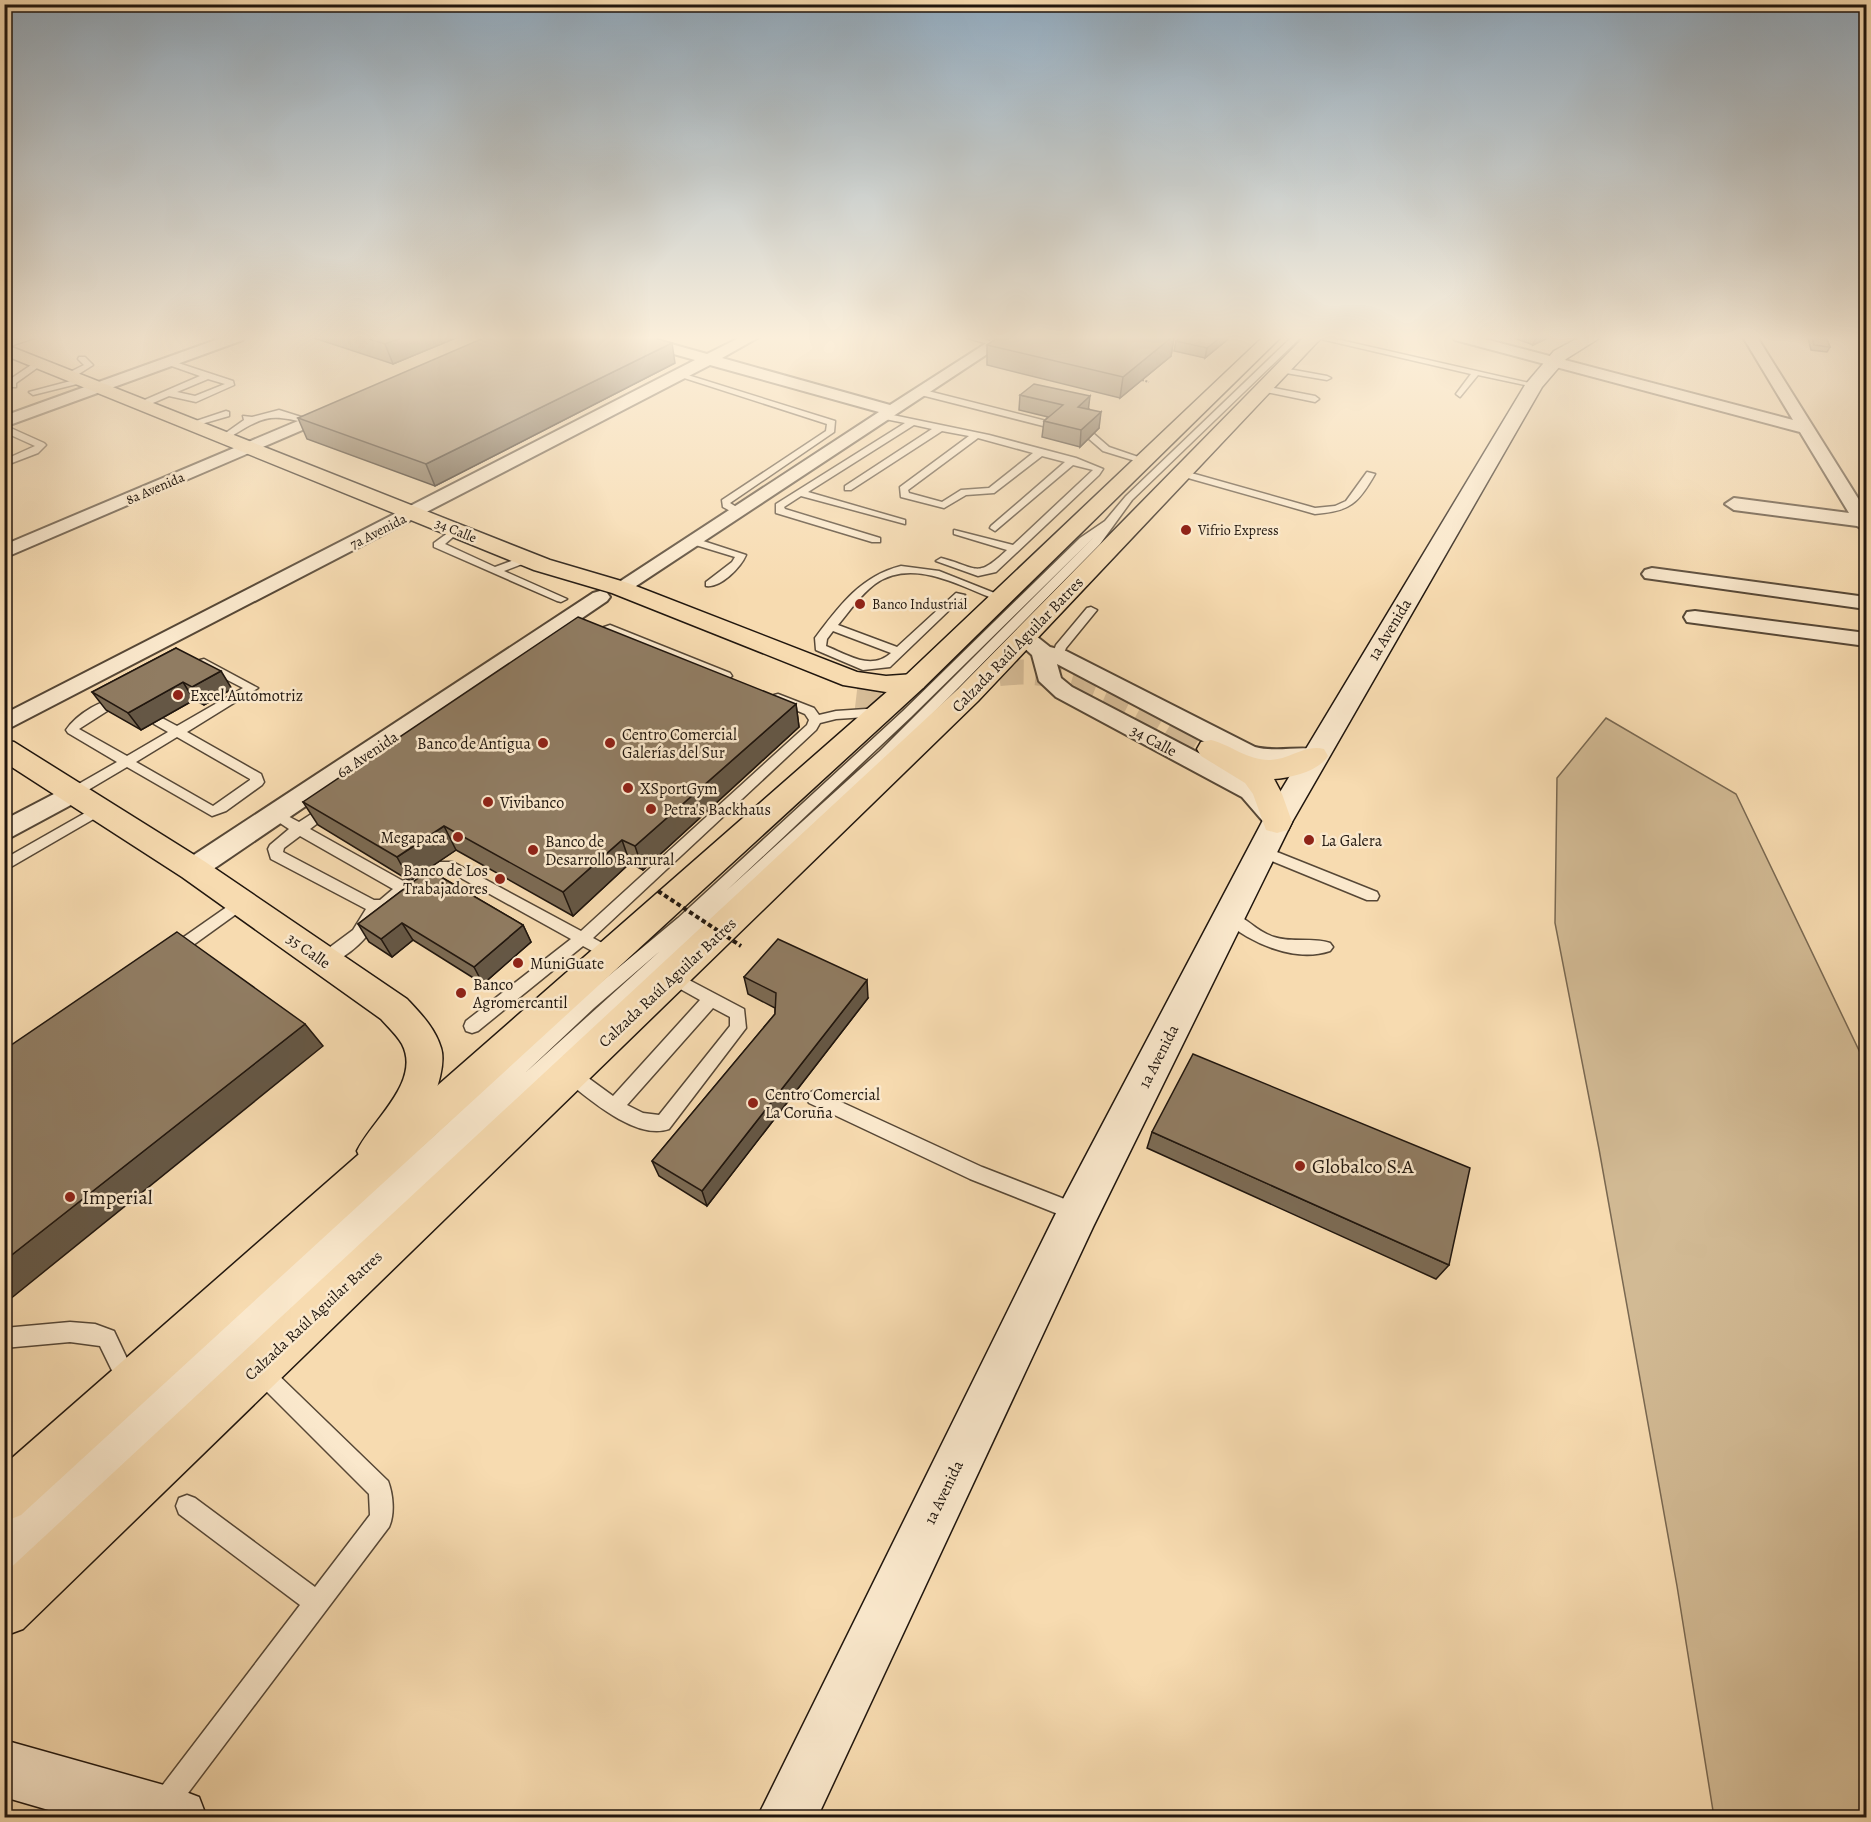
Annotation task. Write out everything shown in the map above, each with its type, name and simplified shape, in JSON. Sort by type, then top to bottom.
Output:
[{"type":"main road","name":"34 Calle","points":[[186,422],[610,593]]},
{"type":"main road","points":[[4,1498],[314,1223],[596,946],[868,705],[914,682],[1182,422]]},
{"type":"main road","name":"Calzada Raúl Aguilar Batres","points":[[4,1610],[968,695],[1041,648],[1184,474],[1233,422]]},
{"type":"main road","points":[[610,593],[852,679],[886,684],[914,682]]},
{"type":"main road","points":[[610,593],[810,685],[868,705]]},
{"type":"main road","name":"35 Calle","points":[[4,749],[193,869],[394,1009],[418,1035],[425,1065],[418,1093],[393,1133],[314,1223]]},
{"type":"main road","points":[[1211,749],[1242,765],[1260,771],[1278,771],[1314,756]]},
{"type":"main road","points":[[1242,765],[1264,785],[1271,797],[1270,836]]},
{"type":"street","name":"8a Avenida","points":[[4,552],[308,422]]},
{"type":"street","name":"7a Avenida","points":[[4,724],[588,422]]},
{"type":"street","name":"6a Avenida","points":[[193,869],[275,815],[568,607],[610,593],[873,422]]},
{"type":"street","name":"1a Avenida","points":[[786,1818],[1078,1213],[1270,836],[1314,756],[1512,422]]},
{"type":"street","points":[[1780,422],[1807,429]]},
{"type":"street","points":[[1803,422],[1865,523]]},
{"type":"street","points":[[1734,504],[1865,523]]},
{"type":"street","points":[[1652,574],[1866,603]]},
{"type":"street","points":[[1695,617],[1866,640]]},
{"type":"street","name":"34 Calle","points":[[1041,648],[1246,753],[1265,759],[1282,760],[1314,756]]},
{"type":"street","name":"34 Calle","points":[[1041,648],[1050,681],[1064,692],[1251,791],[1270,836]]},
{"type":"street","points":[[1064,692],[1061,684],[1065,676],[1089,672]]},
{"type":"street","points":[[4,832],[86,801]]},
{"type":"street","points":[[4,1768],[168,1815]]},
{"type":"lane","points":[[191,424],[198,422]]},
{"type":"lane","points":[[224,437],[245,422]]},
{"type":"lane","points":[[738,511],[726,505],[725,502],[830,432],[832,423],[829,422]]},
{"type":"lane","points":[[1039,422],[1055,426]]},
{"type":"lane","points":[[4,1538],[304,1261],[434,1148],[588,1004],[682,922],[907,714],[1084,540],[1111,519],[1211,422]]},
{"type":"lane","points":[[876,540],[780,511],[779,506],[910,423],[941,427],[1092,465],[1098,469],[992,570],[978,573],[941,561]]},
{"type":"lane","points":[[848,488],[941,427]]},
{"type":"lane","points":[[4,428],[41,446],[35,451],[4,463]]},
{"type":"lane","points":[[975,436],[903,489],[904,495],[944,505],[964,492],[991,491],[1041,452]]},
{"type":"lane","points":[[1091,436],[1106,449],[1142,460]]},
{"type":"lane","points":[[853,460],[882,467]]},
{"type":"lane","points":[[995,528],[1073,460]]},
{"type":"lane","points":[[1184,474],[1315,511],[1332,510],[1353,502],[1370,474]]},
{"type":"lane","points":[[801,493],[901,522]]},
{"type":"lane","points":[[4,1560],[885,753],[1096,542],[1111,519]]},
{"type":"lane","points":[[456,530],[438,545],[568,607],[594,631]]},
{"type":"lane","points":[[958,532],[1015,549]]},
{"type":"lane","points":[[693,541],[741,555],[737,564],[711,584]]},
{"type":"lane","points":[[495,571],[534,562]]},
{"type":"lane","points":[[960,595],[886,664],[863,666],[820,648],[818,644],[871,582],[901,569],[928,572],[1001,597]]},
{"type":"lane","points":[[1041,648],[1060,647],[1091,610]]},
{"type":"lane","points":[[574,644],[594,631],[610,627],[736,680]]},
{"type":"lane","points":[[831,627],[900,652]]},
{"type":"lane","points":[[4,866],[86,801],[127,760],[252,688],[195,659]]},
{"type":"lane","points":[[768,694],[810,711],[815,720]]},
{"type":"lane","points":[[118,701],[77,723],[72,730],[212,811],[257,782],[256,777],[158,721]]},
{"type":"lane","points":[[815,720],[868,705]]},
{"type":"lane","points":[[472,1026],[596,946],[812,727],[815,720]]},
{"type":"lane","points":[[338,802],[279,844],[275,849],[276,855],[372,906],[384,905],[403,888],[440,866],[453,867],[596,946]]},
{"type":"lane","points":[[275,815],[403,888]]},
{"type":"lane","points":[[1270,836],[1372,896]]},
{"type":"lane","points":[[155,964],[241,903]]},
{"type":"lane","points":[[324,960],[360,933],[369,923],[372,906]]},
{"type":"lane","points":[[1228,917],[1250,936],[1275,944],[1303,948],[1325,947]]},
{"type":"lane","points":[[570,1074],[623,1112],[654,1124],[663,1123],[738,1028],[738,1014],[672,977]]},
{"type":"lane","points":[[615,1106],[711,999]]},
{"type":"lane","points":[[815,1098],[976,1173],[1078,1213]]},
{"type":"lane","points":[[4,1338],[68,1331],[93,1332],[107,1338],[129,1386]]},
{"type":"lane","points":[[168,1815],[316,1603],[381,1519],[380,1489],[257,1368]]},
{"type":"lane","points":[[187,1506],[316,1603]]},
{"type":"path","points":[[658,891],[741,946]]},
{"type":"shaded area","points":[[1606,718],[1736,794],[1866,1065],[1866,1817],[1714,1817],[1677,1586],[1599,1149],[1555,923],[1557,778]]},
{"type":"building","points":[[309,422],[511,422],[426,464]]},
{"type":"building","points":[[1048,422],[1090,422],[1081,430]]},
{"type":"building","points":[[578,617],[796,704],[635,846],[622,840],[563,892],[444,826],[397,857],[303,802]]},
{"type":"building","points":[[176,648],[221,671],[192,687],[183,682],[128,713],[92,692]]},
{"type":"building","points":[[429,870],[523,925],[474,967],[402,923],[381,939],[358,924]]},
{"type":"building","name":"Imperial","points":[[177,932],[305,1024],[4,1261],[4,1050]]},
{"type":"building","name":"Centro Comercial La Coruña","points":[[778,939],[867,980],[702,1191],[652,1161],[775,1014],[776,993],[744,977]]},
{"type":"building","name":"Globalco S.A","points":[[1193,1054],[1470,1168],[1449,1265],[1152,1132]]},
{"type":"tunnel","points":[[856,699],[919,701],[955,692],[991,675],[1021,672],[1067,678],[1089,685],[1131,703],[1172,726]]},
{"type":"tunnel","points":[[1170,725],[1211,749]]},
{"type":"place","name":"Vifrio Express","points":[[1186,530]]},
{"type":"place","name":"Banco Industrial","points":[[860,604]]},
{"type":"place","name":"Excel Automotriz","points":[[178,695]]},
{"type":"place","name":"Banco de Antigua","points":[[543,743]]},
{"type":"place","name":"Centro Comercial Galerías del Sur","points":[[610,743]]},
{"type":"place","name":"XSportGym","points":[[628,788]]},
{"type":"place","name":"Vivibanco","points":[[488,802]]},
{"type":"place","name":"Petra's Backhaus","points":[[651,809]]},
{"type":"place","name":"Megapaca","points":[[458,837]]},
{"type":"place","name":"La Galera","points":[[1309,840]]},
{"type":"place","name":"Banco de Desarrollo Banrural","points":[[533,850]]},
{"type":"place","name":"Banco de Los Trabajadores","points":[[500,879]]},
{"type":"place","name":"MuniGuate","points":[[518,963]]},
{"type":"place","name":"Banco Agromercantil","points":[[461,993]]},
{"type":"place","name":"Centro Comercial La Coruña","points":[[753,1103]]},
{"type":"place","name":"Globalco S.A","points":[[1300,1166]]},
{"type":"place","name":"Imperial","points":[[70,1197]]}]
